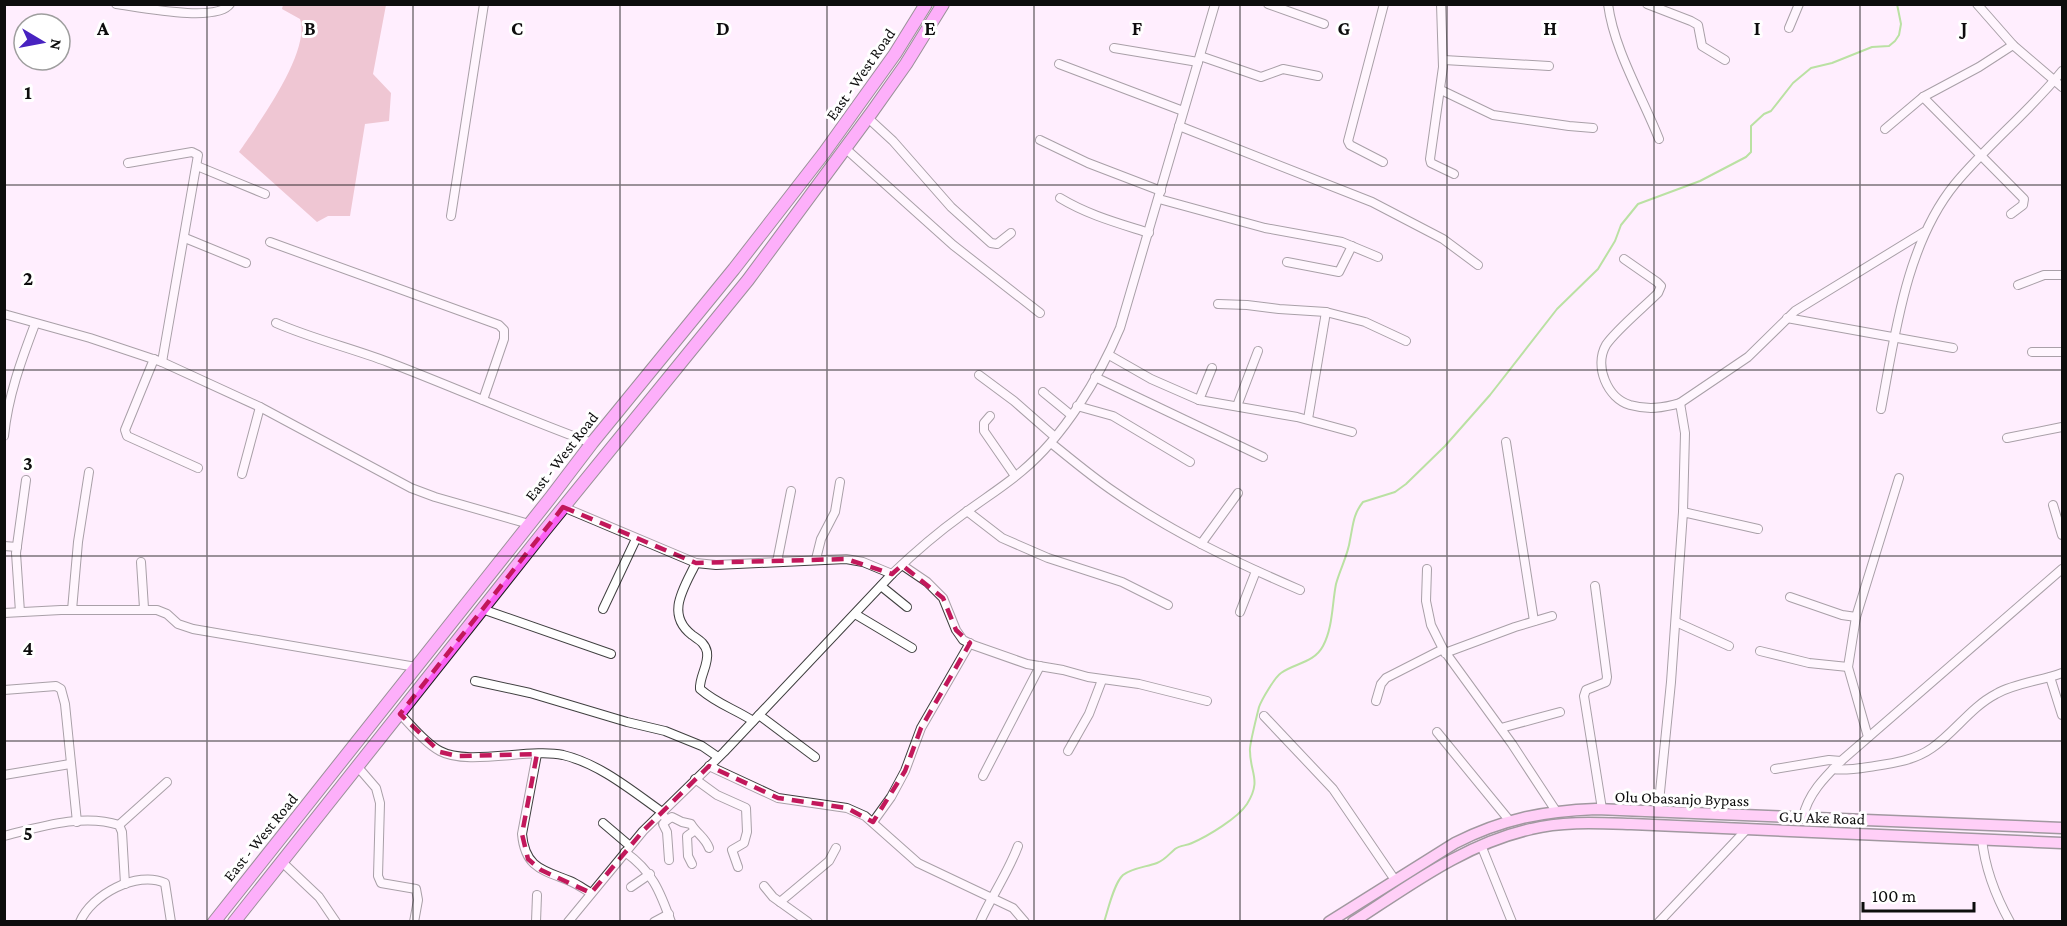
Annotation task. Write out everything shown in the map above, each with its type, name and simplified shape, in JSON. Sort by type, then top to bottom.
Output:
[{"type":"main road","name":"East - West Road","points":[[214,921],[592,443],[734,269],[824,153],[895,54],[926,4]]},
{"type":"main road","name":"East - West Road","points":[[234,921],[748,280],[868,118],[906,64],[943,4]]},
{"type":"main road","name":"Olu Obasanjo Bypass","points":[[1329,921],[1474,833],[1509,820],[1556,811],[1602,809],[2062,828]]},
{"type":"main road","name":"G.U Ake Road","points":[[1353,921],[1459,855],[1524,830],[1562,824],[1608,823],[2062,843]]},
{"type":"street","points":[[116,4],[193,14],[218,13],[229,8],[230,4]]},
{"type":"street","points":[[451,216],[484,4]]},
{"type":"street","points":[[568,921],[628,849],[892,574],[920,547],[1015,476],[1053,440],[1071,415],[1109,355],[1120,328],[1215,4]]},
{"type":"street","points":[[1268,4],[1324,24]]},
{"type":"street","points":[[1383,162],[1350,145],[1348,141],[1384,4]]},
{"type":"street","points":[[1441,4],[1443,60],[1441,90],[1430,159],[1431,163],[1454,174]]},
{"type":"street","points":[[1608,4],[1609,16],[1626,65],[1659,139]]},
{"type":"street","points":[[1647,4],[1691,21],[1698,26],[1702,46],[1725,60]]},
{"type":"street","points":[[1789,28],[1799,4]]},
{"type":"street","points":[[1977,4],[2013,45],[2062,87]]},
{"type":"street","points":[[1885,129],[1923,97],[1979,67],[2013,45]]},
{"type":"street","points":[[1114,48],[1199,59],[1261,77],[1283,69],[1318,76]]},
{"type":"street","points":[[1443,60],[1549,66]]},
{"type":"street","points":[[1059,63],[1184,111]]},
{"type":"street","points":[[1881,409],[1906,287],[1924,232],[1954,185],[2062,71]]},
{"type":"street","points":[[1441,90],[1493,115],[1593,128]]},
{"type":"street","points":[[1923,97],[2024,199],[2023,205],[2011,214]]},
{"type":"street","points":[[868,118],[893,141],[951,207],[991,243],[998,244],[1011,233]]},
{"type":"street","points":[[1179,126],[1372,202],[1443,239],[1478,266]]},
{"type":"street","points":[[1040,140],[1160,195],[1265,228],[1352,246],[1378,257]]},
{"type":"street","points":[[846,149],[953,245],[1040,313]]},
{"type":"street","points":[[128,163],[192,152],[198,155],[184,238],[158,360],[124,430],[127,436],[198,468]]},
{"type":"street","points":[[197,166],[265,194]]},
{"type":"street","points":[[1060,198],[1095,216],[1149,233]]},
{"type":"street","points":[[1624,259],[1660,286],[1658,293],[1607,344],[1600,359],[1601,374],[1612,391],[1628,404],[1659,409],[1680,404],[1748,357],[1787,318],[1825,291],[1924,232]]},
{"type":"street","points":[[184,238],[246,263]]},
{"type":"street","points":[[270,242],[499,325],[504,330],[504,339],[483,400]]},
{"type":"street","points":[[1287,262],[1339,272],[1352,246]]},
{"type":"street","points":[[2018,285],[2044,275],[2062,275]]},
{"type":"street","points":[[1218,304],[1326,312],[1365,322],[1406,341]]},
{"type":"street","points":[[1308,419],[1326,312]]},
{"type":"street","points":[[4,314],[158,360],[260,407],[411,488],[529,524]]},
{"type":"street","points":[[1787,318],[1953,348]]},
{"type":"street","points":[[276,323],[309,337],[385,361],[592,443]]},
{"type":"street","points":[[4,436],[14,379],[35,324]]},
{"type":"street","points":[[1237,406],[1258,351]]},
{"type":"street","points":[[2032,352],[2062,352]]},
{"type":"street","points":[[1109,355],[1151,379],[1199,400],[1308,419],[1352,432]]},
{"type":"street","points":[[1199,400],[1212,368]]},
{"type":"street","points":[[979,375],[1014,401],[1053,440],[1113,491],[1147,514],[1201,544],[1300,590]]},
{"type":"street","points":[[1095,377],[1263,457]]},
{"type":"street","points":[[1042,392],[1071,415]]},
{"type":"street","points":[[1658,812],[1676,622],[1683,512],[1685,433],[1680,404]]},
{"type":"street","points":[[1077,406],[1113,416],[1190,462]]},
{"type":"street","points":[[242,474],[260,407]]},
{"type":"street","points":[[990,416],[984,423],[984,431],[1015,476]]},
{"type":"street","points":[[2007,438],[2062,427]]},
{"type":"street","points":[[1506,442],[1534,621]]},
{"type":"street","points":[[72,610],[78,542],[89,472]]},
{"type":"street","points":[[1868,737],[1848,667],[1856,617],[1899,478]]},
{"type":"street","points":[[21,612],[17,547],[26,480]]},
{"type":"street","points":[[816,559],[821,539],[835,512],[840,482]]},
{"type":"street","points":[[777,562],[791,491]]},
{"type":"street","points":[[1201,544],[1238,493]]},
{"type":"street","points":[[2053,505],[2062,536]]},
{"type":"street","points":[[564,507],[696,563],[716,565],[855,559],[892,574]]},
{"type":"street","points":[[967,511],[986,527],[1012,542],[1048,558],[1122,582],[1168,605]]},
{"type":"street","points":[[1683,512],[1758,529]]},
{"type":"street","points":[[603,609],[636,539]]},
{"type":"street","points":[[4,546],[17,547]]},
{"type":"street","points":[[141,562],[144,608]]},
{"type":"street","points":[[696,563],[682,593],[677,614],[681,625],[703,643],[707,653],[700,689],[717,704],[756,718],[815,757]]},
{"type":"street","points":[[902,565],[927,582],[943,598],[956,630],[963,640],[1027,664],[1102,680],[1139,684],[1207,701]]},
{"type":"street","points":[[1427,569],[1426,602],[1431,625],[1444,651],[1501,728],[1556,811]]},
{"type":"street","points":[[1803,817],[1806,804],[1814,790],[1841,761],[2062,569]]},
{"type":"street","points":[[1240,612],[1256,571]]},
{"type":"street","points":[[881,586],[907,608]]},
{"type":"street","points":[[1595,586],[1606,682],[1586,690],[1584,696],[1602,809]]},
{"type":"street","points":[[1790,597],[1842,615],[1856,617]]},
{"type":"street","points":[[4,613],[144,608],[167,614],[178,624],[193,629],[416,667]]},
{"type":"street","points":[[482,609],[611,654]]},
{"type":"street","points":[[855,614],[912,648]]},
{"type":"street","points":[[1376,701],[1381,684],[1386,678],[1444,651],[1552,616]]},
{"type":"street","points":[[1676,622],[1728,646]]},
{"type":"street","points":[[873,822],[891,797],[905,771],[921,728],[970,643]]},
{"type":"street","points":[[1760,651],[1809,663],[1848,667]]},
{"type":"street","points":[[983,776],[1040,666]]},
{"type":"street","points":[[1833,769],[1843,770],[1904,761],[1917,756],[1932,748],[1976,707],[1996,693],[2062,674]]},
{"type":"street","points":[[2050,677],[2062,715]]},
{"type":"street","points":[[1068,751],[1089,714],[1102,680]]},
{"type":"street","points":[[475,681],[530,693],[665,731],[702,746],[718,757]]},
{"type":"street","points":[[4,690],[56,686],[61,689],[65,704],[76,822]]},
{"type":"street","points":[[1501,728],[1560,712]]},
{"type":"street","points":[[400,714],[440,752],[457,756],[562,755],[603,771],[663,815],[691,824],[694,831],[705,839],[709,848]]},
{"type":"street","points":[[1264,716],[1333,789],[1395,880]]},
{"type":"street","points":[[1437,732],[1509,820]]},
{"type":"street","points":[[537,754],[522,834],[528,859],[541,870],[554,877],[570,881],[591,893]]},
{"type":"street","points":[[1775,769],[1829,760],[1841,761]]},
{"type":"street","points":[[4,775],[70,764]]},
{"type":"street","points":[[357,766],[376,788],[380,803],[378,876],[381,883],[416,889],[418,900],[414,921]]},
{"type":"street","points":[[709,766],[778,798],[847,808],[865,816],[918,863],[1013,908],[1025,921]]},
{"type":"street","points":[[695,779],[717,795],[746,808],[747,832],[744,843],[732,850],[738,867]]},
{"type":"street","points":[[119,825],[166,782]]},
{"type":"street","points":[[663,815],[669,860]]},
{"type":"street","points":[[4,836],[48,825],[76,822],[104,822],[119,825]]},
{"type":"street","points":[[603,823],[654,879],[670,918],[654,921]]},
{"type":"street","points":[[119,825],[122,832],[125,884]]},
{"type":"street","points":[[1659,921],[1747,829]]},
{"type":"street","points":[[692,864],[688,856],[687,836],[694,831]]},
{"type":"street","points":[[1983,839],[1984,859],[1990,878],[1997,898],[2010,921]]},
{"type":"street","points":[[1481,845],[1512,921]]},
{"type":"street","points":[[980,921],[1010,868],[1018,846]]},
{"type":"street","points":[[780,902],[829,861],[836,848]]},
{"type":"street","points":[[282,862],[319,897],[336,921]]},
{"type":"street","points":[[631,887],[650,874]]},
{"type":"street","points":[[80,921],[90,907],[104,895],[125,884],[145,880],[165,883],[171,921]]},
{"type":"street","points":[[764,886],[780,902],[804,920]]},
{"type":"street","points":[[536,921],[537,895]]},
{"type":"highlighted area","points":[[563,507],[696,563],[846,559],[892,574],[902,565],[943,598],[956,630],[970,643],[921,728],[905,771],[873,822],[847,808],[778,798],[709,766],[643,831],[591,893],[541,870],[528,859],[522,834],[537,754],[457,756],[440,752],[400,714]]},
{"type":"shaded area","points":[[283,5],[386,5],[373,74],[391,93],[389,121],[365,124],[350,216],[328,216],[317,222],[239,152],[281,87],[298,50],[301,33],[300,19],[282,9]]},
{"type":"waterway","points":[[1104,922],[1114,890],[1123,875],[1160,862],[1177,848],[1206,836],[1230,821],[1247,804],[1255,782],[1250,748],[1259,707],[1278,675],[1315,656],[1323,646],[1330,623],[1336,584],[1348,551],[1355,516],[1363,502],[1395,492],[1445,446],[1490,395],[1557,309],[1598,269],[1615,241],[1621,225],[1638,204],[1700,181],[1746,157],[1751,152],[1751,126],[1771,111],[1793,83],[1811,68],[1832,63],[1872,47],[1889,46],[1895,41],[1901,24],[1897,4]]}]
